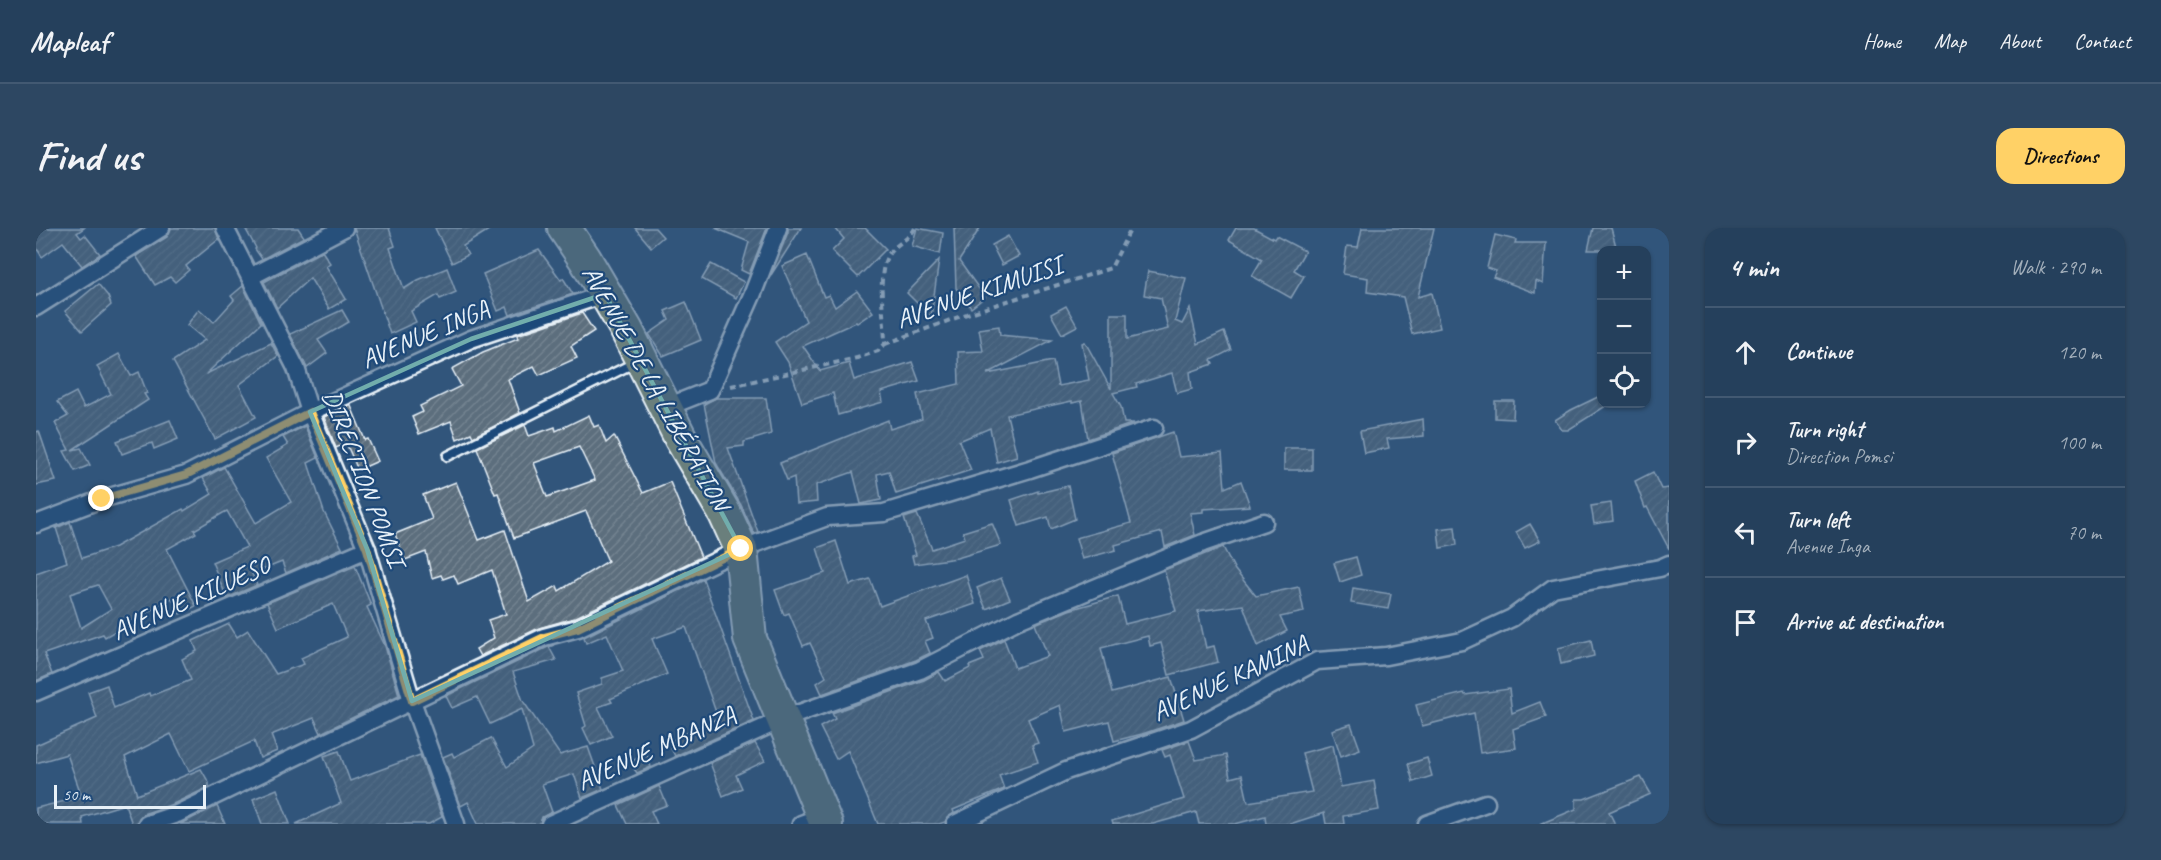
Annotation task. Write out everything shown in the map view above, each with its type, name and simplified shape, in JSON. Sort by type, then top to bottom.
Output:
[{"type":"highway","name":"AVENUE DE LA LIBÉRATION","points":[[564,228],[585,259],[641,359],[681,439],[725,514],[741,549],[750,639],[783,719],[816,821]]},
{"type":"street","points":[[36,307],[160,228]]},
{"type":"street","name":"DIRECTION POMSI","points":[[225,228],[296,368],[310,412],[367,549],[412,701],[456,824]]},
{"type":"street","points":[[250,277],[344,228]]},
{"type":"street","points":[[667,407],[710,390],[753,293],[778,228]]},
{"type":"street","name":"AVENUE INGA","points":[[36,524],[102,499],[186,475],[310,412],[471,339],[605,294]]},
{"type":"street","points":[[147,824],[177,813],[544,637],[578,628],[741,549],[826,517],[884,513],[1155,428]]},
{"type":"street","name":"AVENUE MBANZA","points":[[550,824],[783,719],[920,670],[1018,620],[1203,543],[1264,522]]},
{"type":"street","name":"AVENUE KILUESO","points":[[36,693],[367,549]]},
{"type":"street","name":"AVENUE KAMINA","points":[[955,824],[1066,771],[1191,729],[1317,661],[1386,656],[1462,641],[1512,618],[1553,588],[1660,568],[1669,564]]},
{"type":"street","points":[[1427,824],[1486,803]]},
{"type":"lane","points":[[448,456],[641,359]]},
{"type":"path","points":[[885,344],[882,273],[889,254],[908,238],[915,228]]},
{"type":"path","name":"AVENUE KIMUISI","points":[[710,390],[857,358],[878,351],[885,344],[964,315],[1111,268],[1131,228]]},
{"type":"highlighted area","points":[[605,294],[741,549],[412,701],[367,549],[310,412],[471,339]]},
{"type":"building","points":[[36,228],[84,228],[77,233],[81,238],[85,235],[100,254],[82,266],[63,242],[42,257],[36,247]]},
{"type":"building","points":[[171,228],[215,228],[219,239],[186,266],[189,270],[175,282],[170,277],[155,285],[136,256],[167,237]]},
{"type":"building","points":[[245,228],[298,228],[304,237],[262,259]]},
{"type":"building","points":[[354,228],[389,228],[395,246],[390,248],[404,289],[418,280],[447,268],[456,292],[440,299],[438,295],[411,311],[416,322],[390,334]]},
{"type":"building","points":[[435,228],[492,228],[463,246],[468,255],[452,263]]},
{"type":"building","points":[[635,228],[655,228],[663,237],[651,247]]},
{"type":"building","points":[[715,228],[767,228],[749,274],[741,270],[749,242]]},
{"type":"building","points":[[788,228],[801,228],[771,275],[788,232]]},
{"type":"building","points":[[835,228],[865,228],[886,249],[858,277],[832,251],[844,239]]},
{"type":"building","points":[[917,228],[943,233],[940,254],[912,246]]},
{"type":"building","points":[[954,228],[980,228],[959,261],[985,297],[971,308],[956,288]]},
{"type":"building","points":[[1236,228],[1254,228],[1274,239],[1276,236],[1305,251],[1294,270],[1304,276],[1291,298],[1252,276],[1262,259],[1229,240]]},
{"type":"building","points":[[1362,228],[1434,228],[1418,297],[1432,293],[1440,328],[1412,334],[1403,297],[1367,292],[1368,278],[1343,274],[1347,246],[1358,247]]},
{"type":"building","points":[[1593,228],[1611,228],[1616,246],[1597,246],[1597,250],[1588,250]]},
{"type":"building","points":[[1495,235],[1516,240],[1515,243],[1546,243],[1543,284],[1536,281],[1535,293],[1493,277],[1496,271],[1487,268]]},
{"type":"building","points":[[1008,236],[1019,256],[1002,265],[992,245]]},
{"type":"building","points":[[539,250],[561,280],[563,278],[573,294],[510,315],[507,307],[498,311],[483,274]]},
{"type":"building","points":[[322,251],[330,263],[326,266],[346,299],[329,309],[310,278],[277,308],[264,282]]},
{"type":"building","points":[[807,255],[824,297],[829,295],[835,307],[857,291],[873,312],[857,323],[803,346],[820,371],[849,363],[854,380],[912,362],[919,381],[881,392],[883,402],[838,415],[833,393],[802,403],[788,362],[775,342],[806,321],[782,266]]},
{"type":"building","points":[[939,260],[931,317],[907,293]]},
{"type":"building","points":[[711,264],[744,282],[736,298],[702,279]]},
{"type":"building","points":[[1148,271],[1186,278],[1175,321],[1182,324],[1190,309],[1198,344],[1224,332],[1231,350],[1211,360],[1213,364],[1190,372],[1192,389],[1177,393],[1172,373],[1136,384],[1137,387],[1113,393],[1121,407],[1124,423],[1134,423],[1088,439],[1082,401],[1072,403],[1072,401],[1007,415],[1017,456],[997,462],[990,428],[959,441],[971,470],[896,494],[889,471],[877,474],[881,500],[861,504],[853,472],[816,485],[817,502],[796,504],[794,477],[787,480],[780,463],[888,420],[890,429],[922,419],[917,394],[959,384],[958,352],[983,351],[979,329],[999,326],[1000,335],[1052,340],[987,374],[1053,361],[1058,386],[1089,380],[1082,343],[1085,342],[1111,389],[1111,314],[1127,314],[1127,339],[1168,329],[1161,298],[1144,295]]},
{"type":"building","points":[[98,284],[108,296],[111,305],[82,331],[65,311]]},
{"type":"building","points":[[243,286],[261,323],[206,374],[271,343],[278,356],[239,385],[256,417],[215,439],[173,361],[205,340],[187,325],[199,309],[214,322],[234,300],[231,296]]},
{"type":"building","points":[[686,302],[701,340],[663,356],[649,334],[669,320],[665,311]]},
{"type":"building","points":[[1066,306],[1077,326],[1062,334],[1051,314]]},
{"type":"building","points":[[342,310],[349,322],[318,340],[327,353],[307,368],[290,334]]},
{"type":"building","points":[[582,313],[594,331],[571,346],[577,358],[539,375],[534,366],[508,379],[520,413],[473,437],[471,433],[457,439],[451,421],[419,434],[412,417],[423,412],[420,406],[461,386],[452,369],[483,352],[518,338],[517,335]]},
{"type":"building","points":[[119,354],[131,376],[139,372],[147,393],[144,394],[148,400],[72,450],[81,448],[90,465],[75,471],[64,451],[69,450],[55,423],[68,416],[57,402],[76,392],[84,408],[111,394],[97,366]]},
{"type":"building","points":[[1597,397],[1597,408],[1603,408],[1568,430],[1562,430],[1555,420]]},
{"type":"building","points":[[716,398],[766,398],[771,434],[744,442],[744,446],[728,448],[758,532],[754,533],[741,505],[716,463],[704,404]]},
{"type":"building","points":[[1495,401],[1514,401],[1513,419],[1495,418]]},
{"type":"building","points":[[351,406],[365,440],[368,439],[378,461],[358,470],[346,443],[336,448],[324,417]]},
{"type":"building","points":[[589,415],[594,427],[599,425],[606,443],[614,436],[643,493],[670,482],[701,557],[574,618],[539,628],[480,656],[476,649],[494,638],[488,620],[506,614],[492,570],[458,584],[454,575],[443,579],[441,575],[432,578],[426,552],[405,560],[395,534],[432,519],[423,495],[456,482],[479,540],[505,530],[529,602],[557,586],[559,591],[608,561],[586,511],[514,538],[498,493],[495,494],[477,448],[525,425],[529,436],[555,427],[556,431]],"holes":[[[579,447],[595,480],[547,497],[534,463]]]},
{"type":"building","points":[[1423,419],[1424,436],[1387,439],[1389,448],[1364,453],[1360,431]]},
{"type":"building","points":[[170,420],[178,439],[154,449],[152,443],[122,454],[117,441]]},
{"type":"building","points":[[305,426],[318,458],[308,463],[324,512],[342,548],[286,573],[282,562],[252,574],[257,585],[227,598],[212,562],[247,547],[227,511],[194,530],[196,533],[167,549],[196,606],[180,614],[172,598],[105,637],[103,634],[44,654],[52,674],[36,681],[36,573],[67,562],[56,528],[70,522],[82,558],[115,547],[212,494],[203,478],[224,467],[256,523],[291,502],[266,458],[288,445],[283,437]],"holes":[[[98,585],[111,609],[81,628],[70,594]]]},
{"type":"building","points":[[39,431],[56,481],[36,485],[36,432]]},
{"type":"building","points":[[1173,432],[1179,457],[1222,453],[1225,488],[1241,481],[1250,506],[1203,509],[1203,512],[1190,513],[1195,535],[1165,547],[1162,532],[1115,545],[1116,550],[1082,559],[1076,538],[1131,523],[1112,453]]},
{"type":"building","points":[[1284,448],[1312,448],[1312,470],[1284,470]]},
{"type":"building","points":[[1653,472],[1661,489],[1669,488],[1669,549],[1647,507],[1645,508],[1635,481]]},
{"type":"building","points":[[1068,486],[1075,519],[1051,529],[1048,517],[1019,526],[1011,500],[1038,491],[1038,493]]},
{"type":"building","points":[[1611,503],[1613,521],[1594,524],[1591,506]]},
{"type":"building","points":[[917,514],[932,549],[965,538],[963,532],[992,523],[1001,545],[957,558],[914,564],[912,556],[916,555],[904,518]]},
{"type":"building","points":[[1530,524],[1540,541],[1525,548],[1516,532]]},
{"type":"building","points":[[1455,527],[1457,545],[1440,548],[1438,529]]},
{"type":"building","points":[[836,541],[850,585],[870,579],[880,606],[966,575],[975,604],[926,621],[933,638],[925,641],[930,653],[822,694],[817,683],[826,677],[810,643],[803,646],[789,613],[784,615],[775,590],[825,573],[817,548]]},
{"type":"building","points":[[1223,547],[1235,570],[1256,596],[1299,587],[1304,612],[1280,617],[1287,631],[1258,646],[1243,605],[1198,611],[1206,648],[1214,646],[1218,662],[1169,675],[1161,643],[1150,646],[1148,636],[1101,648],[1112,693],[1171,677],[1184,720],[1114,741],[1109,721],[1066,732],[1060,705],[1028,719],[1038,743],[1032,745],[1038,762],[999,775],[1004,789],[953,810],[954,813],[945,822],[939,824],[878,824],[848,751],[836,759],[820,727],[835,719],[832,713],[924,680],[939,672],[945,681],[970,668],[969,666],[984,660],[980,651],[1004,639],[1015,668],[1048,656],[1035,624],[1069,610],[1118,596],[1125,624],[1176,611],[1164,570]]},
{"type":"building","points":[[1356,557],[1361,575],[1340,582],[1334,563]]},
{"type":"building","points":[[355,566],[371,605],[367,607],[385,646],[399,695],[321,733],[314,718],[271,735],[277,751],[260,758],[254,741],[189,771],[171,734],[125,757],[137,795],[201,769],[209,787],[173,804],[143,814],[137,824],[132,824],[125,804],[82,817],[83,824],[36,824],[36,808],[82,797],[67,754],[36,763],[36,745],[97,718],[88,692],[107,685],[114,708],[149,693],[150,696],[191,680],[182,659],[197,651],[193,641],[229,624],[237,637],[248,630],[276,674],[304,664],[301,658],[347,637],[333,604],[278,628],[267,603]]},
{"type":"building","points":[[1001,578],[1010,599],[986,609],[977,588]]},
{"type":"building","points":[[703,579],[754,721],[675,756],[668,742],[718,718],[686,627],[652,639],[667,674],[610,699],[612,702],[598,707],[612,736],[591,745],[583,728],[586,726],[576,693],[602,684],[602,678],[623,671],[607,634],[586,643],[584,637]]},
{"type":"building","points":[[1353,588],[1391,594],[1388,609],[1351,603]]},
{"type":"building","points":[[1591,640],[1594,656],[1561,664],[1558,648]]},
{"type":"building","points":[[554,645],[549,647],[556,660],[513,672],[523,701],[560,755],[588,747],[603,789],[582,798],[574,774],[542,784],[552,812],[542,817],[540,824],[478,824],[468,802],[461,806],[443,757],[452,753],[454,757],[491,738],[507,767],[533,749],[522,709],[490,724],[477,697],[452,708],[446,696],[548,647]]},
{"type":"building","points":[[1509,689],[1512,713],[1540,702],[1546,717],[1513,729],[1516,748],[1480,753],[1474,713],[1422,726],[1416,705],[1464,693],[1465,695]]},
{"type":"building","points":[[1351,724],[1360,749],[1341,756],[1332,730]]},
{"type":"building","points":[[1189,741],[1196,760],[1226,755],[1230,778],[1242,775],[1248,802],[1312,792],[1302,753],[1333,745],[1341,787],[1374,781],[1379,810],[1343,816],[1344,824],[1326,824],[1324,813],[1290,824],[1266,824],[1265,816],[1235,824],[1199,824],[1196,812],[1153,824],[1113,824],[1112,821],[1184,799],[1170,755],[1165,757],[1162,750]]},
{"type":"building","points":[[755,743],[765,761],[736,775],[742,788],[723,796],[710,763]]},
{"type":"building","points":[[339,751],[350,781],[420,755],[442,817],[429,824],[296,824],[341,803],[324,756]]},
{"type":"building","points":[[646,752],[651,767],[637,773],[630,763]]},
{"type":"building","points":[[1427,758],[1432,776],[1413,782],[1408,764]]},
{"type":"building","points":[[1641,777],[1651,794],[1609,812],[1615,824],[1540,824],[1576,809],[1576,799],[1584,799]]},
{"type":"building","points":[[659,786],[667,805],[651,811],[657,824],[627,824],[618,805]]},
{"type":"building","points":[[277,789],[290,824],[262,824],[253,799]]},
{"type":"building","points":[[217,806],[225,824],[180,824],[182,823]]},
{"type":"route","points":[[102,499],[186,475],[310,412],[367,549],[412,701],[544,637],[578,628],[741,549]]}]
